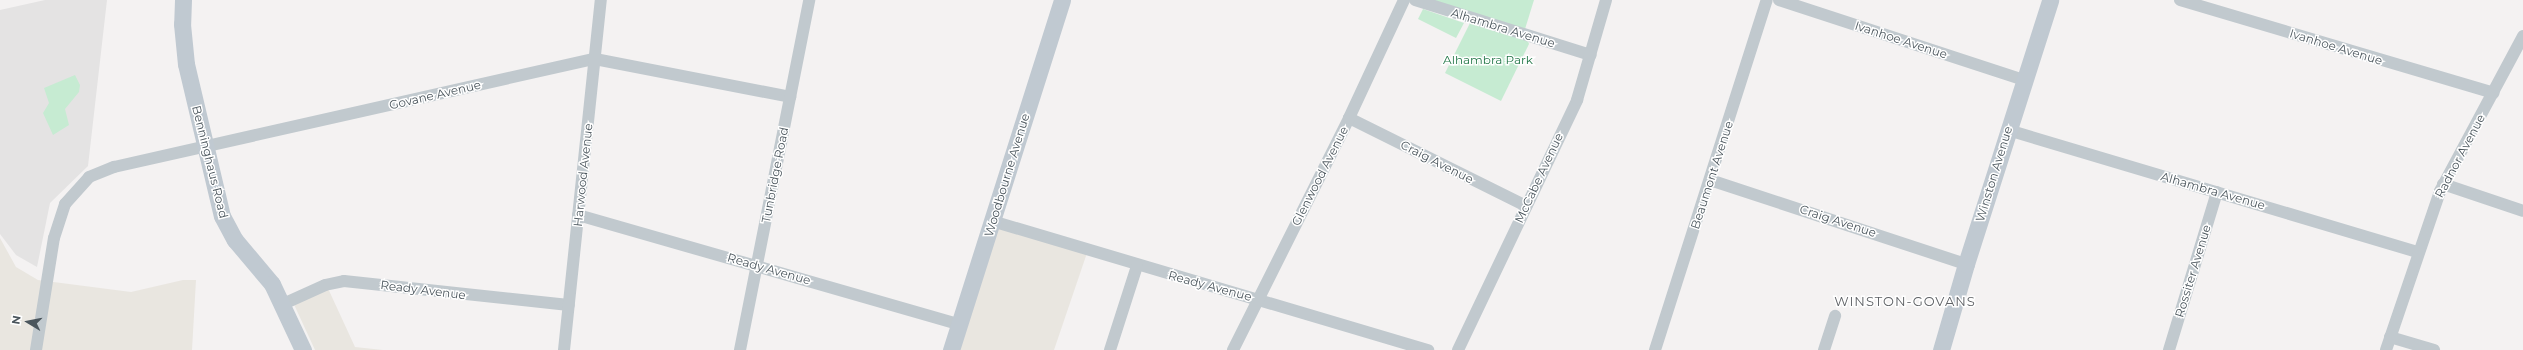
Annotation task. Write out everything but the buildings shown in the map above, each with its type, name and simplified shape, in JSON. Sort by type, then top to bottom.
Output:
[{"type":"street","name":"Benninghaus Road","points":[[183,0],[183,46],[205,147],[227,226],[272,284],[303,350]]},
{"type":"street","name":"Harwood Avenue","points":[[564,350],[601,0]]},
{"type":"street","name":"Tunbridge Road","points":[[740,350],[809,0]]},
{"type":"street","name":"Woodbourne Avenue","points":[[951,350],[1062,0]]},
{"type":"street","name":"Glenwood Avenue","points":[[1233,350],[1260,299],[1289,236],[1349,118],[1404,0]]},
{"type":"street","name":"Alhambra Avenue","points":[[1415,0],[1591,55]]},
{"type":"street","name":"McCabe Avenue","points":[[1458,350],[1577,100],[1606,0]]},
{"type":"street","name":"Beaumont Avenue","points":[[1655,350],[1767,0]]},
{"type":"street","name":"Ivanhoe Avenue","points":[[1779,0],[2024,80]]},
{"type":"street","name":"Winston Avenue","points":[[1941,350],[1966,264],[2050,0]]},
{"type":"street","name":"Ivanhoe Avenue","points":[[2180,0],[2493,93]]},
{"type":"street","name":"Radnor Avenue","points":[[2386,350],[2418,252],[2443,184],[2523,36]]},
{"type":"street","name":"Govane Avenue","points":[[36,350],[57,225],[65,204],[84,182],[114,167],[595,59],[790,97]]},
{"type":"street","name":"Craig Avenue","points":[[1349,118],[1526,206]]},
{"type":"street","name":"Alhambra Avenue","points":[[2008,130],[2418,252]]},
{"type":"street","name":"Craig Avenue","points":[[1710,180],[1966,264]]},
{"type":"street","points":[[2443,184],[2523,211]]},
{"type":"street","name":"Rossiter Avenue","points":[[2169,350],[2217,192]]},
{"type":"street","name":"Ready Avenue","points":[[578,215],[959,324]]},
{"type":"street","name":"Ready Avenue","points":[[992,222],[1137,266],[1260,299],[1428,350]]},
{"type":"street","points":[[1110,350],[1137,266]]},
{"type":"street","name":"Ready Avenue","points":[[281,305],[325,285],[344,281],[569,305]]},
{"type":"street","points":[[1824,350],[1835,316]]},
{"type":"street","points":[[2390,337],[2434,350]]},
{"type":"shaded area","points":[[45,0],[107,0],[88,166],[50,203],[37,267],[16,255],[0,234],[0,10]]},
{"type":"shaded area","points":[[993,223],[1088,250],[1054,350],[952,350]]},
{"type":"shaded area","points":[[0,238],[16,267],[38,280],[131,292],[183,280],[196,280],[192,350],[0,350]]},
{"type":"shaded area","points":[[326,284],[355,347],[383,350],[315,350],[291,298]]},
{"type":"green space","name":"Alhambra Park","points":[[1432,0],[1534,0],[1525,29]]},
{"type":"green space","name":"Alhambra Park","points":[[1423,9],[1464,23],[1456,38],[1418,19]]},
{"type":"green space","name":"Alhambra Park","points":[[1470,23],[1528,41],[1529,44],[1501,101],[1445,73]]},
{"type":"green space","points":[[75,75],[80,85],[79,92],[65,109],[69,125],[53,135],[43,113],[49,103],[44,88]]},
{"type":"district","name":"WINSTON-GOVANS","points":[[1905,301]]}]
